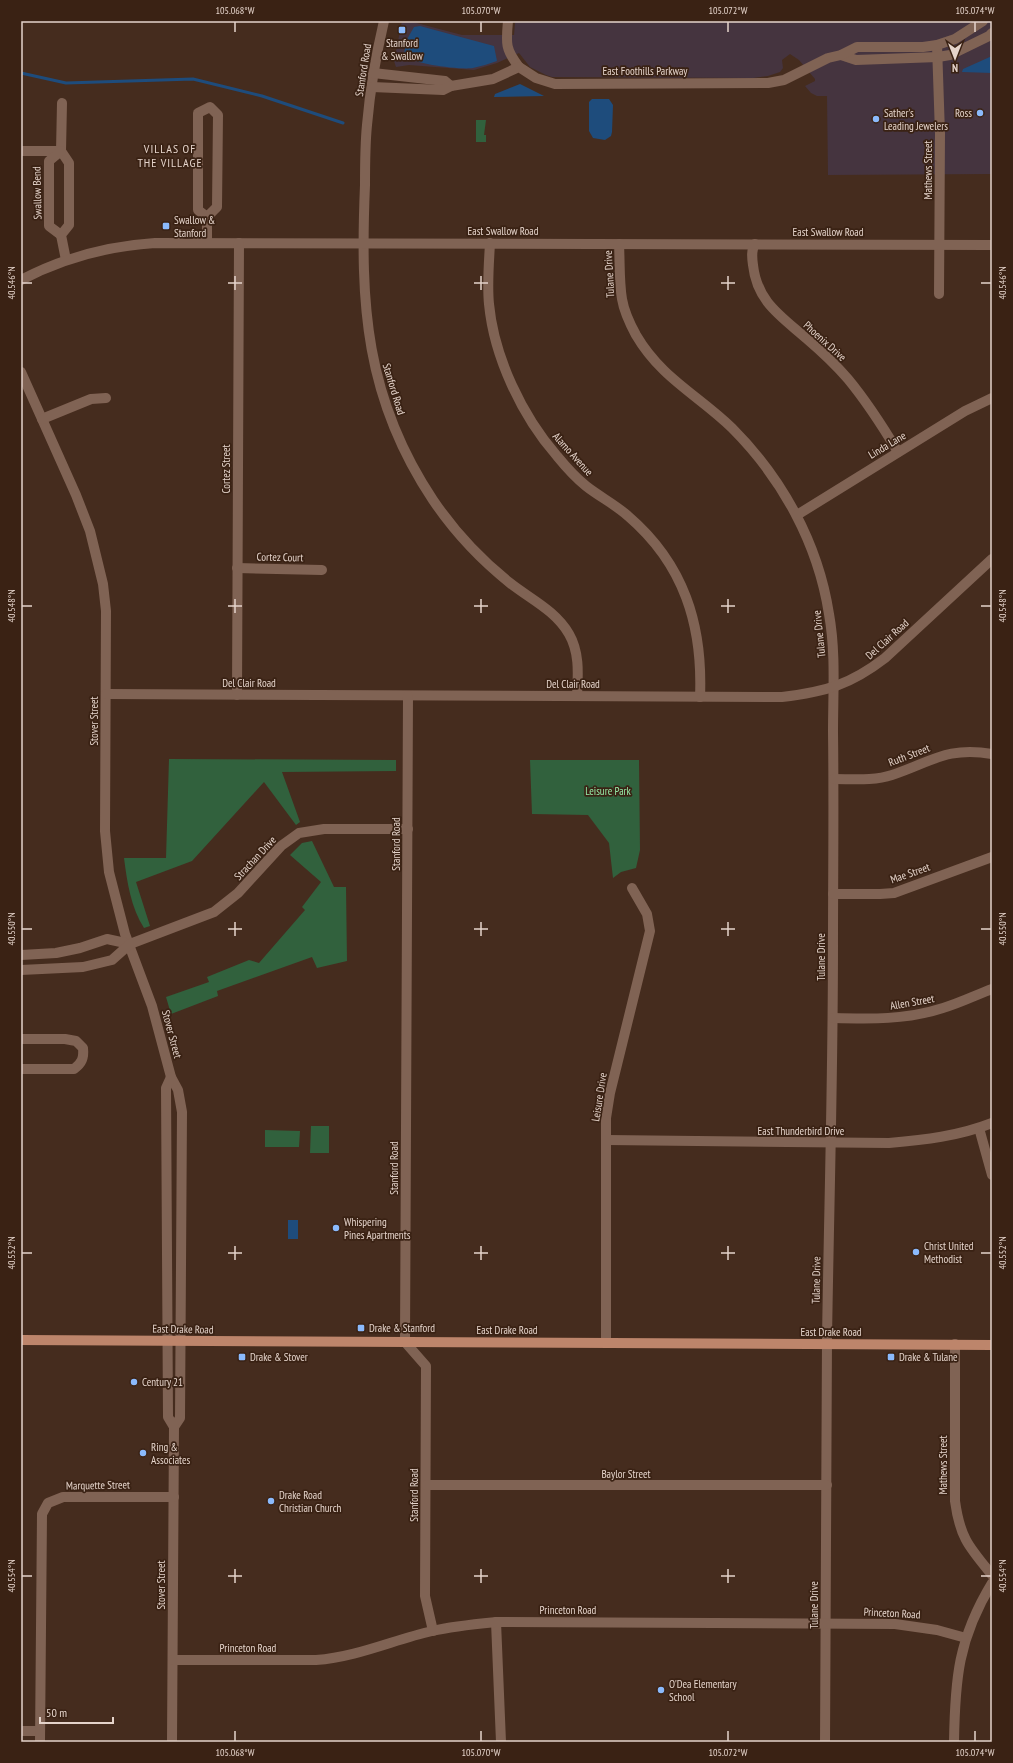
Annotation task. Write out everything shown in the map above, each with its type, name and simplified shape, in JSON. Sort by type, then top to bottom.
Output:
[{"type":"main road","name":"East Drake Road","points":[[21,1340],[992,1345]]},
{"type":"street","name":"Stanford Road","points":[[384,21],[374,73],[367,125],[362,243],[366,313],[372,353],[381,393],[403,449],[434,501],[454,528],[472,548],[511,584],[546,608],[561,622],[570,635],[577,656],[577,696]]},
{"type":"street","points":[[372,87],[443,90],[451,86],[493,79],[519,67],[509,54],[506,38],[508,21]]},
{"type":"street","name":"East Foothills Parkway","points":[[519,67],[536,78],[555,84],[768,83],[784,80],[828,58],[841,55],[857,47],[923,47],[937,45],[955,39],[969,32],[983,21]]},
{"type":"street","points":[[841,55],[856,60],[938,57],[950,55],[989,36],[992,33]]},
{"type":"street","name":"Mathews Street","points":[[937,45],[940,245],[939,294]]},
{"type":"street","points":[[374,73],[445,81],[451,86]]},
{"type":"street","points":[[61,235],[69,225],[69,163],[61,151],[62,103]]},
{"type":"street","points":[[207,217],[198,210],[198,113],[210,107],[218,115],[217,207],[207,217],[207,242]]},
{"type":"street","name":"Swallow Bend","points":[[21,151],[61,151]]},
{"type":"street","name":"Swallow Bend","points":[[61,151],[49,161],[49,226],[61,235],[66,260]]},
{"type":"street","name":"East Swallow Road","points":[[21,280],[66,260],[135,244],[207,242],[992,245]]},
{"type":"street","name":"Cortez Street","points":[[237,695],[239,243]]},
{"type":"street","name":"Alamo Avenue","points":[[490,243],[489,303],[491,319],[497,344],[516,394],[537,430],[556,455],[586,486],[635,522],[652,540],[675,574],[685,593],[697,636],[701,672],[700,697]]},
{"type":"street","name":"Tulane Drive","points":[[619,244],[621,298],[632,327],[644,348],[657,365],[671,378],[705,404],[730,427],[749,447],[782,489],[797,515],[816,561],[824,590],[832,636],[834,779],[831,1143],[827,1344],[825,1742]]},
{"type":"street","name":"Phoenix Drive","points":[[755,244],[753,248],[754,271],[761,293],[769,306],[779,317],[825,355],[847,378],[867,403],[898,452]]},
{"type":"street","name":"Stover Street","points":[[21,372],[83,510],[97,552],[106,611],[106,854],[113,890],[125,934],[152,1006],[171,1077],[178,1090],[182,1112],[180,1418],[174,1427]]},
{"type":"street","points":[[42,419],[91,399],[106,398]]},
{"type":"street","name":"Linda Lane","points":[[797,515],[964,411],[992,398]]},
{"type":"street","name":"Del Clair Road","points":[[106,694],[782,697],[814,693],[833,688],[857,678],[885,658],[992,559]]},
{"type":"street","name":"Cortez Court","points":[[237,568],[322,570]]},
{"type":"street","name":"Stanford Road","points":[[408,696],[405,1342],[426,1366],[425,1596],[433,1631]]},
{"type":"street","name":"Ruth Street","points":[[834,779],[891,776],[930,759],[957,752],[970,751],[992,754]]},
{"type":"street","name":"Strachan Drive","points":[[21,970],[83,967],[112,960],[130,944],[202,918],[225,905],[281,846],[299,833],[324,829],[408,829]]},
{"type":"street","name":"Mae Street","points":[[832,894],[894,893],[992,857]]},
{"type":"street","name":"Leisure Drive","points":[[606,1343],[606,1118],[610,1093],[650,931],[647,914],[632,888]]},
{"type":"street","points":[[21,955],[56,953],[72,950],[107,939],[130,944]]},
{"type":"street","name":"Allen Street","points":[[832,1018],[886,1019],[919,1015],[944,1008],[992,989]]},
{"type":"street","points":[[21,1039],[65,1039],[76,1041],[84,1048],[84,1056],[81,1063],[74,1069],[21,1069]]},
{"type":"street","name":"Stover Street","points":[[171,1077],[166,1088],[168,1417],[174,1427],[172,1742]]},
{"type":"street","name":"East Thunderbird Drive","points":[[607,1140],[889,1143],[922,1140],[979,1128],[992,1123]]},
{"type":"street","points":[[979,1128],[992,1175]]},
{"type":"street","name":"Mathews Street","points":[[955,1344],[955,1501],[957,1517],[968,1544],[977,1558],[992,1575]]},
{"type":"street","name":"Baylor Street","points":[[426,1485],[827,1485]]},
{"type":"street","name":"Marquette Street","points":[[40,1742],[42,1514],[48,1503],[63,1497],[174,1497]]},
{"type":"street","points":[[954,1742],[956,1680],[966,1638],[976,1612],[992,1584]]},
{"type":"street","points":[[496,1622],[500,1742]]},
{"type":"street","name":"Princeton Road","points":[[173,1660],[334,1659],[433,1631],[496,1622],[895,1624],[938,1630],[966,1638]]},
{"type":"street","points":[[21,1731],[40,1731]]},
{"type":"shaded area","points":[[402,21],[409,21],[462,35],[514,35],[515,23],[517,21],[992,21],[992,174],[828,175],[827,96],[817,96],[811,93],[805,86],[815,81],[815,79],[799,60],[790,54],[782,60],[783,68],[780,72],[768,76],[753,78],[552,77],[530,67],[519,53],[497,63],[474,70],[409,65],[396,67],[394,61]]},
{"type":"green space","points":[[476,120],[486,120],[484,135],[486,135],[486,142],[476,142]]},
{"type":"green space","points":[[169,759],[396,760],[396,771],[282,772],[300,822],[296,825],[264,782],[192,861],[136,882],[150,926],[144,928],[133,903],[128,885],[124,858],[166,858]]},
{"type":"green space","name":"Leisure Park","points":[[530,760],[639,760],[640,850],[636,868],[621,872],[613,878],[609,843],[588,815],[532,814]]},
{"type":"green space","points":[[312,841],[334,887],[346,887],[347,961],[317,968],[312,957],[217,991],[218,996],[171,1014],[166,997],[209,982],[207,977],[249,960],[259,963],[305,910],[302,907],[321,882],[290,855],[302,843]]},
{"type":"green space","points":[[311,1126],[329,1126],[329,1153],[310,1153]]},
{"type":"green space","points":[[265,1130],[300,1131],[299,1147],[265,1147]]},
{"type":"water","points":[[420,26],[494,46],[497,61],[473,68],[467,68],[437,66],[409,58],[404,55],[406,41],[414,27]]},
{"type":"water","points":[[992,56],[992,73],[962,72],[963,69]]},
{"type":"water","points":[[520,84],[544,96],[494,97],[495,94]]},
{"type":"water","points":[[592,99],[609,99],[613,105],[612,132],[611,136],[605,140],[593,138],[589,131],[589,102]]},
{"type":"water","points":[[288,1220],[298,1220],[298,1239],[288,1239]]},
{"type":"waterway","points":[[21,73],[66,83],[193,79],[262,96],[343,123]]},
{"type":"place","name":"Stanford & Swallow","points":[[402,30]]},
{"type":"place","name":"Ross","points":[[980,113]]},
{"type":"place","name":"Sather's Leading Jewelers","points":[[876,119]]},
{"type":"place","name":"Swallow & Stanford","points":[[166,226]]},
{"type":"place","name":"Whispering Pines Apartments","points":[[336,1228]]},
{"type":"place","name":"Christ United Methodist","points":[[916,1252]]},
{"type":"place","name":"Drake & Stanford","points":[[361,1328]]},
{"type":"place","name":"Drake & Stover","points":[[242,1357]]},
{"type":"place","name":"Drake & Tulane","points":[[891,1357]]},
{"type":"place","name":"Century 21","points":[[134,1382]]},
{"type":"place","name":"Ring & Associates","points":[[143,1453]]},
{"type":"place","name":"Drake Road Christian Church","points":[[271,1501]]},
{"type":"place","name":"O'Dea Elementary School","points":[[661,1690]]},
{"type":"district","name":"VILLAS OF THE VILLAGE","points":[[170,156]]}]
